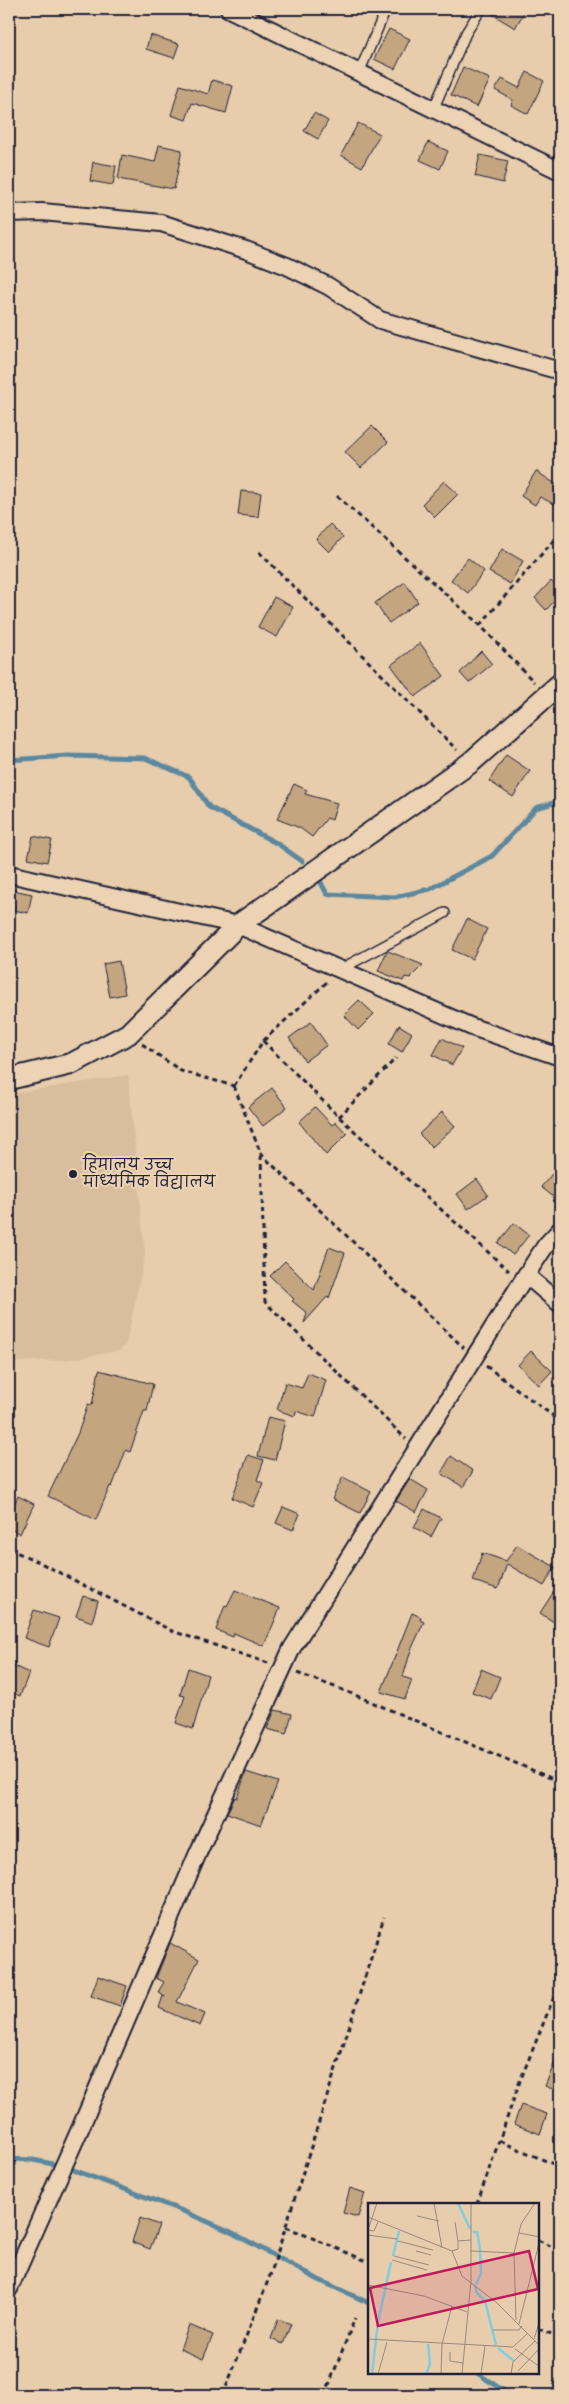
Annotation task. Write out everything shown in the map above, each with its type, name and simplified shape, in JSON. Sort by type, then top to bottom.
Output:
[{"type":"street","points":[[229,9],[560,171]]},
{"type":"street","points":[[9,213],[42,212],[161,223],[287,266],[328,286],[380,320],[560,371]]},
{"type":"street","points":[[9,1079],[71,1064],[128,1034],[238,925],[470,763],[554,690]]},
{"type":"street","points":[[9,874],[238,925],[472,1027],[560,1057]]},
{"type":"street","points":[[9,2289],[84,2120],[198,1853],[292,1648],[524,1279],[546,1245],[560,1230]]},
{"type":"street","points":[[524,1279],[560,1304]]},
{"type":"lane","points":[[359,73],[386,9]]},
{"type":"lane","points":[[434,110],[466,33],[481,9]]},
{"type":"lane","points":[[339,970],[445,913]]},
{"type":"path","points":[[338,496],[554,690]]},
{"type":"path","points":[[480,625],[560,533]]},
{"type":"path","points":[[259,552],[470,763]]},
{"type":"path","points":[[234,1086],[263,1041],[339,970]]},
{"type":"path","points":[[128,1034],[181,1071],[234,1086]]},
{"type":"path","points":[[263,1041],[339,1117],[524,1279]]},
{"type":"path","points":[[339,1117],[396,1058]]},
{"type":"path","points":[[234,1086],[261,1154],[265,1302],[416,1449]]},
{"type":"path","points":[[261,1154],[474,1357],[560,1421]]},
{"type":"path","points":[[224,2395],[271,2273],[384,1917]]},
{"type":"path","points":[[477,2203],[520,2081],[560,1982]]},
{"type":"path","points":[[500,2141],[560,2167]]},
{"type":"path","points":[[555,2165],[560,2154]]},
{"type":"path","points":[[286,2227],[368,2262]]},
{"type":"path","points":[[539,2240],[560,2251]]},
{"type":"path","points":[[325,2395],[355,2318]]},
{"type":"path","points":[[539,2328],[560,2337]]},
{"type":"shaded area","name":"हिमालय उच्च माध्यमिक विद्यालय","points":[[128,1075],[145,1255],[126,1344],[119,1351],[65,1360],[18,1362],[9,1360],[9,1094]]},
{"type":"building","points":[[487,9],[526,9],[515,28],[487,11]]},
{"type":"building","points":[[389,29],[410,39],[395,69],[374,59]]},
{"type":"building","points":[[150,35],[179,44],[174,58],[146,49]]},
{"type":"building","points":[[463,67],[490,79],[477,107],[451,95]]},
{"type":"building","points":[[527,72],[544,81],[528,114],[511,105],[513,100],[495,90],[502,79],[519,88]]},
{"type":"building","points":[[212,80],[233,86],[226,113],[192,103],[186,120],[171,115],[180,85],[208,94]]},
{"type":"building","points":[[314,113],[328,121],[318,139],[304,131]]},
{"type":"building","points":[[358,123],[380,134],[362,167],[341,155]]},
{"type":"building","points":[[428,142],[448,151],[440,169],[420,160]]},
{"type":"building","points":[[159,145],[182,150],[174,189],[118,179],[122,155],[155,162]]},
{"type":"building","points":[[480,155],[508,161],[503,183],[475,176]]},
{"type":"building","points":[[93,162],[116,166],[113,185],[90,181]]},
{"type":"building","points":[[372,426],[388,442],[361,468],[345,452]]},
{"type":"building","points":[[536,471],[560,487],[560,507],[540,497],[535,505],[521,496]]},
{"type":"building","points":[[444,481],[458,494],[435,517],[422,504]]},
{"type":"building","points":[[241,491],[261,493],[258,517],[238,515]]},
{"type":"building","points":[[330,524],[343,537],[329,552],[316,539]]},
{"type":"building","points":[[502,549],[523,561],[510,584],[489,572]]},
{"type":"building","points":[[468,558],[484,571],[468,593],[451,580]]},
{"type":"building","points":[[551,581],[560,590],[560,595],[546,610],[535,598]]},
{"type":"building","points":[[405,582],[418,602],[389,623],[375,603]]},
{"type":"building","points":[[274,597],[293,607],[277,637],[258,627]]},
{"type":"building","points":[[420,643],[444,676],[415,697],[391,665]]},
{"type":"building","points":[[481,651],[492,664],[469,683],[460,673]]},
{"type":"building","points":[[506,755],[530,771],[513,797],[489,781]]},
{"type":"building","points":[[294,784],[307,790],[305,794],[337,803],[332,820],[327,818],[312,837],[300,828],[277,819]]},
{"type":"building","points":[[33,836],[52,840],[47,862],[28,858]]},
{"type":"building","points":[[13,890],[32,894],[28,913],[9,909]]},
{"type":"building","points":[[467,919],[487,929],[472,959],[452,950]]},
{"type":"building","points":[[387,951],[423,965],[410,978],[405,977],[403,981],[378,971]]},
{"type":"building","points":[[119,961],[125,994],[110,997],[103,964]]},
{"type":"building","points":[[359,1000],[374,1014],[358,1030],[344,1015]]},
{"type":"building","points":[[311,1022],[327,1045],[305,1061],[289,1038]]},
{"type":"building","points":[[399,1025],[412,1033],[402,1052],[389,1044]]},
{"type":"building","points":[[442,1038],[462,1048],[452,1065],[433,1055]]},
{"type":"building","points":[[272,1088],[287,1107],[263,1126],[248,1107]]},
{"type":"building","points":[[315,1107],[332,1125],[336,1122],[347,1134],[326,1155],[299,1122]]},
{"type":"building","points":[[442,1112],[455,1126],[432,1147],[419,1134]]},
{"type":"building","points":[[552,1174],[560,1180],[560,1202],[541,1187]]},
{"type":"building","points":[[477,1179],[488,1195],[468,1209],[457,1194]]},
{"type":"building","points":[[514,1223],[529,1235],[513,1255],[498,1243]]},
{"type":"building","points":[[329,1247],[345,1253],[329,1298],[327,1297],[304,1323],[307,1313],[292,1301],[294,1299],[270,1276],[285,1261],[314,1290]]},
{"type":"building","points":[[531,1351],[552,1371],[539,1385],[518,1365]]},
{"type":"building","points":[[99,1370],[153,1384],[147,1411],[144,1411],[130,1452],[126,1450],[112,1487],[110,1486],[96,1520],[48,1496],[78,1433],[88,1404],[92,1405]]},
{"type":"building","points":[[308,1373],[326,1380],[315,1417],[296,1411],[295,1416],[277,1410],[285,1383],[302,1388]]},
{"type":"building","points":[[268,1417],[285,1421],[275,1460],[258,1456]]},
{"type":"building","points":[[248,1455],[264,1460],[257,1480],[263,1483],[253,1507],[232,1498]]},
{"type":"building","points":[[451,1456],[473,1471],[463,1487],[441,1473]]},
{"type":"building","points":[[343,1477],[371,1492],[360,1513],[332,1499]]},
{"type":"building","points":[[410,1479],[428,1490],[416,1512],[396,1501]]},
{"type":"building","points":[[18,1496],[34,1504],[20,1534],[9,1528],[9,1516]]},
{"type":"building","points":[[283,1507],[300,1514],[293,1530],[276,1523]]},
{"type":"building","points":[[424,1509],[441,1518],[431,1537],[414,1527]]},
{"type":"building","points":[[517,1545],[555,1567],[544,1586],[507,1564],[498,1589],[473,1581],[482,1553],[506,1561]]},
{"type":"building","points":[[560,1582],[560,1626],[540,1613]]},
{"type":"building","points":[[235,1590],[280,1608],[264,1646],[234,1633],[233,1637],[216,1630],[225,1605],[227,1606]]},
{"type":"building","points":[[83,1596],[98,1601],[92,1622],[76,1616]]},
{"type":"building","points":[[34,1610],[59,1618],[49,1647],[24,1638]]},
{"type":"building","points":[[412,1613],[421,1617],[420,1620],[424,1622],[411,1650],[403,1677],[412,1680],[405,1699],[381,1692]]},
{"type":"building","points":[[9,1664],[29,1673],[20,1696],[9,1691]]},
{"type":"building","points":[[188,1668],[208,1675],[193,1729],[176,1723],[185,1696],[180,1695]]},
{"type":"building","points":[[481,1669],[500,1677],[491,1699],[472,1692]]},
{"type":"building","points":[[275,1710],[292,1714],[286,1734],[267,1729]]},
{"type":"building","points":[[246,1772],[278,1782],[261,1825],[227,1813],[235,1797],[237,1798]]},
{"type":"building","points":[[170,1943],[199,1959],[177,2002],[205,2014],[200,2026],[159,2008],[163,1996],[165,1997],[158,1992],[164,1982],[156,1978]]},
{"type":"building","points":[[98,1976],[127,1986],[120,2006],[91,1996]]},
{"type":"building","points":[[560,2050],[560,2092],[545,2086]]},
{"type":"building","points":[[521,2105],[547,2114],[540,2134],[514,2124]]},
{"type":"building","points":[[350,2188],[365,2193],[358,2217],[343,2213]]},
{"type":"building","points":[[140,2218],[159,2225],[150,2249],[132,2242]]},
{"type":"building","points":[[278,2319],[291,2324],[283,2344],[271,2339]]},
{"type":"building","points":[[189,2325],[213,2335],[203,2359],[180,2349]]},
{"type":"waterway","points":[[9,760],[68,756],[145,758],[189,777],[209,807],[278,844],[302,861]]},
{"type":"waterway","points":[[319,879],[327,894],[395,897],[430,889],[492,856],[536,808],[560,801]]},
{"type":"waterway","points":[[9,2159],[33,2160],[63,2166],[183,2211],[229,2231],[319,2280],[368,2303]]},
{"type":"waterway","points":[[478,2374],[510,2395]]},
{"type":"place","name":"हिमालय उच्च माध्यमिक विद्यालय","points":[[73,1174]]}]
